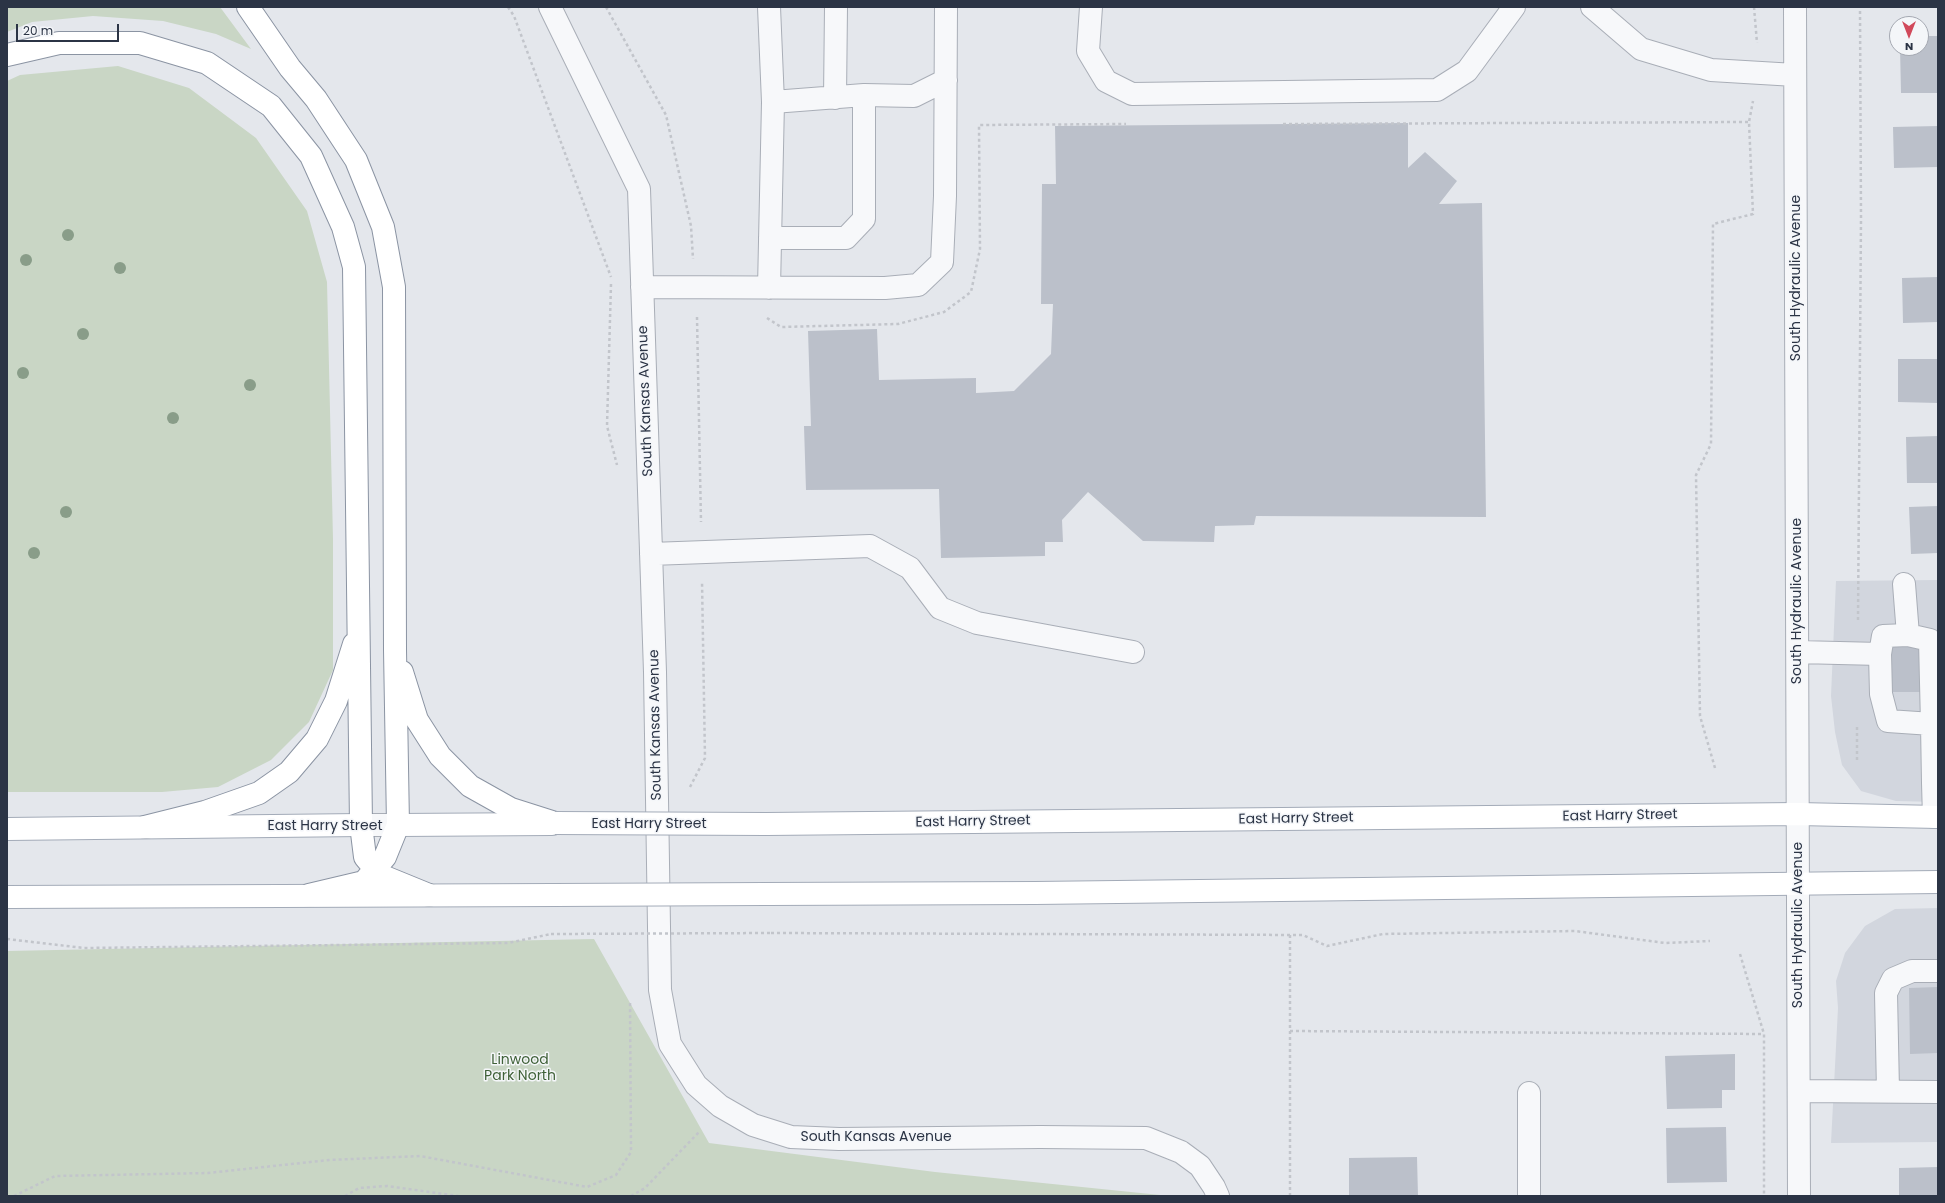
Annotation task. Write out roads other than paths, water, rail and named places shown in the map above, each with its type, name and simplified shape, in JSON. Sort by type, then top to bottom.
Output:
[{"type":"main road","points":[[248,7],[290,68],[316,99],[341,134],[356,160],[383,227],[394,287],[395,650],[398,825],[385,857],[364,882],[309,895]]},
{"type":"main road","points":[[7,55],[59,42],[140,43],[207,63],[270,106],[311,156],[343,227],[354,267],[360,626],[361,825],[365,857],[380,875],[429,895]]},
{"type":"main road","points":[[145,828],[205,812],[259,793],[289,772],[317,739],[336,701],[360,626]]},
{"type":"main road","points":[[395,650],[417,720],[440,756],[470,786],[511,809],[555,824]]},
{"type":"main road","name":"East Harry Street","points":[[398,825],[766,824],[1798,814],[1936,817]]},
{"type":"main road","name":"East Harry Street","points":[[7,829],[361,825]]},
{"type":"main road","points":[[7,897],[1036,893],[1938,882]]},
{"type":"street","name":"South Kansas Avenue","points":[[550,7],[639,189],[655,672],[660,990],[670,1044],[696,1085],[720,1106],[753,1125],[791,1137],[839,1139],[1040,1137],[1146,1138],[1180,1152],[1200,1166],[1214,1187],[1218,1196]]},
{"type":"street","points":[[769,7],[773,102],[769,288]]},
{"type":"street","points":[[835,98],[836,7]]},
{"type":"street","points":[[642,287],[885,288],[918,285],[942,262],[945,196],[946,7]]},
{"type":"street","points":[[1091,7],[1088,51],[1106,81],[1132,94],[1437,90],[1467,71],[1514,7]]},
{"type":"street","points":[[1592,7],[1641,49],[1711,70],[1795,75]]},
{"type":"street","name":"South Hydraulic Avenue","points":[[1795,7],[1799,1196]]},
{"type":"street","points":[[773,102],[864,95],[914,96],[946,80]]},
{"type":"street","points":[[770,238],[846,238],[864,219],[864,95]]},
{"type":"street","points":[[651,554],[870,546],[910,568],[940,608],[977,623],[1133,652]]},
{"type":"street","points":[[1904,584],[1908,635]]},
{"type":"street","points":[[1935,724],[1888,721],[1881,694],[1880,654],[1883,636],[1908,635],[1930,640],[1935,724],[1936,817]]},
{"type":"street","points":[[1798,652],[1880,654]]},
{"type":"street","name":"East Harry Street","points":[[361,825],[398,825]]},
{"type":"street","points":[[1888,1092],[1886,993],[1893,979],[1912,971],[1938,971]]},
{"type":"street","points":[[1799,1091],[1938,1092]]},
{"type":"street","points":[[1529,1093],[1529,1196]]},
{"type":"park label","name":"Linwood Park North","points":[[520,1068]]}]
